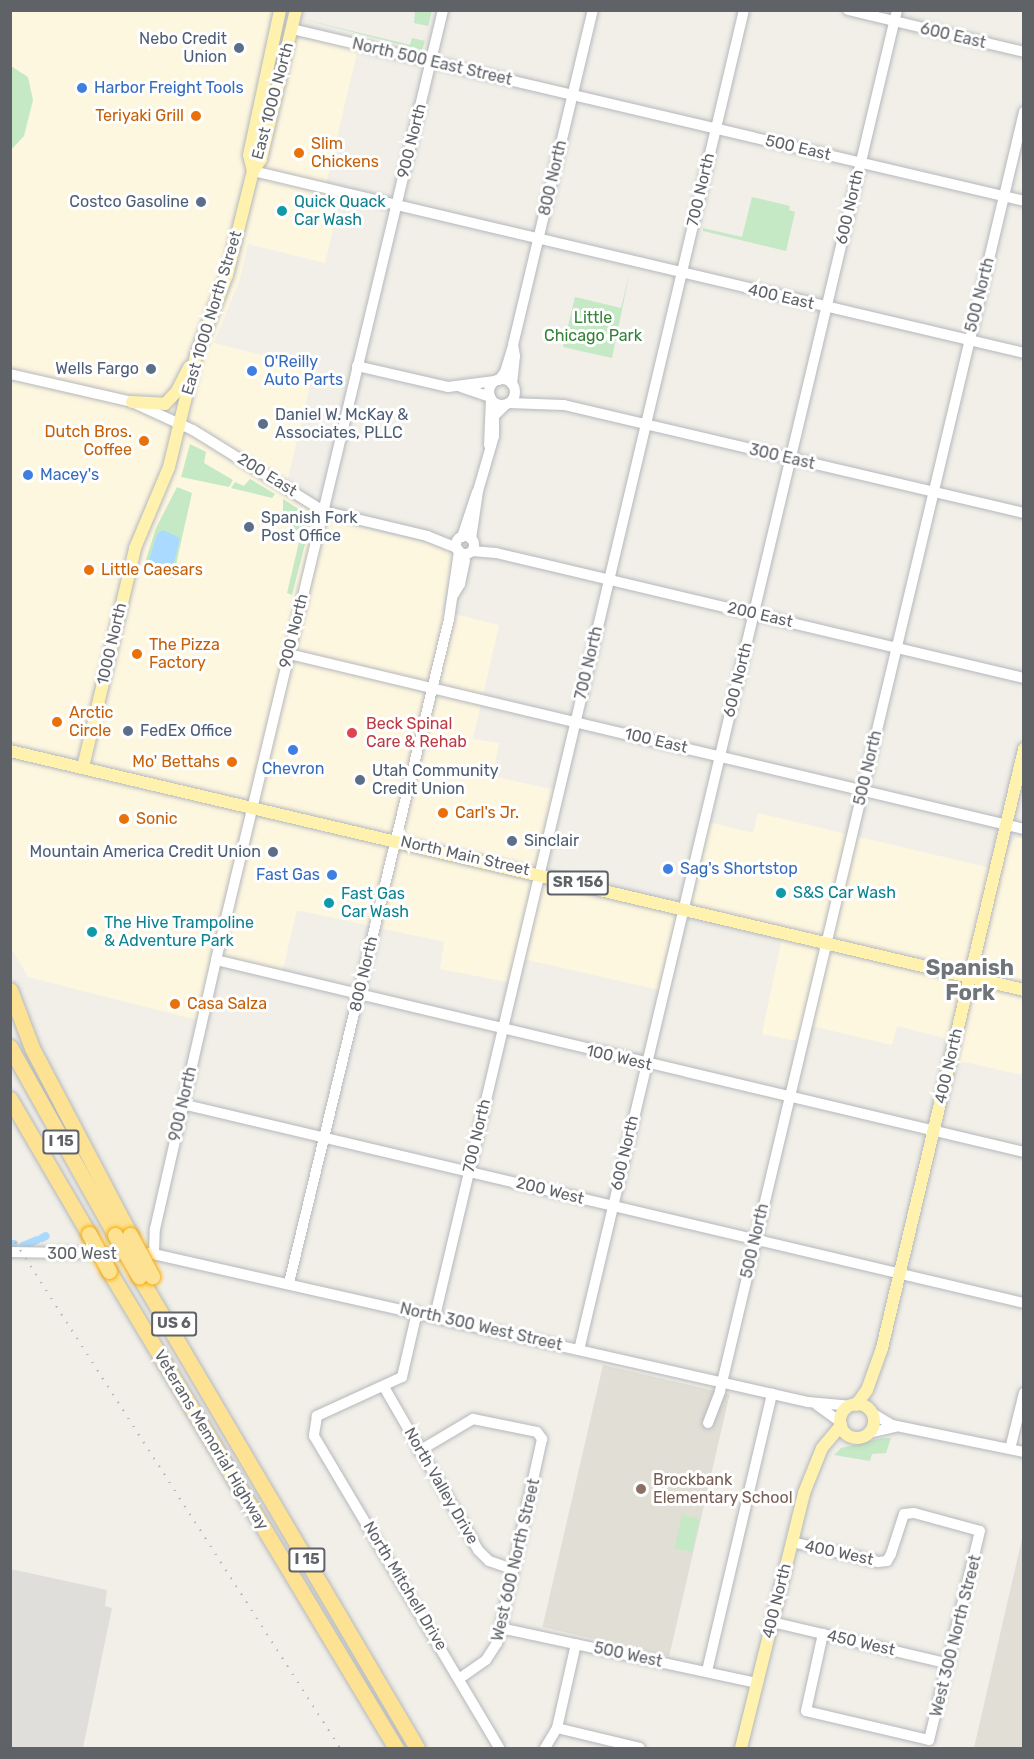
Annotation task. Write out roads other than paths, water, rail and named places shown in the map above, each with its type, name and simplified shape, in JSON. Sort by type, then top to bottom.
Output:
[{"type":"highway","points":[[10,990],[32,1048],[123,1235]]},
{"type":"highway","points":[[10,1014],[32,1048]]},
{"type":"highway","name":"Veterans Memorial Highway","points":[[10,1047],[123,1235],[197,1372],[417,1749]]},
{"type":"highway","name":"Veterans Memorial Highway","points":[[10,1099],[109,1271],[396,1749]]},
{"type":"highway","points":[[10,1113],[35,1146]]},
{"type":"main road","name":"East 1000 North","points":[[252,171],[249,155],[280,10]]},
{"type":"main road","points":[[287,10],[285,21],[292,29]]},
{"type":"main road","name":"East 1000 North","points":[[252,171],[261,159],[296,10]]},
{"type":"main road","points":[[277,27],[282,36],[275,73],[278,85]]},
{"type":"main road","name":"East 1000 North Street","points":[[146,522],[165,477],[196,355],[227,275],[252,171]]},
{"type":"main road","points":[[132,402],[155,406],[166,403],[196,355]]},
{"type":"main road","name":"1000 North","points":[[83,767],[132,559],[146,522]]},
{"type":"main road","name":"400 North","points":[[871,1412],[882,1348],[1023,749]]},
{"type":"main road","name":"North Main Street","points":[[10,751],[252,806],[1023,990]]},
{"type":"main road","name":"400 North","points":[[854,1405],[867,1390],[882,1348]]},
{"type":"main road","points":[[818,1456],[836,1442],[854,1438],[869,1433],[874,1424],[871,1412],[854,1405],[843,1412],[841,1423],[854,1438]]},
{"type":"main road","name":"400 North","points":[[741,1749],[804,1493],[818,1456],[841,1423]]},
{"type":"street","name":"900 North","points":[[154,1252],[155,1229],[182,1104],[443,10]]},
{"type":"street","name":"800 North","points":[[289,1283],[489,445],[490,398],[497,381],[505,372],[513,345],[593,10]]},
{"type":"street","name":"700 North","points":[[435,1316],[744,10]]},
{"type":"street","name":"600 East","points":[[848,10],[1023,52]]},
{"type":"street","name":"600 North","points":[[579,1350],[897,10]]},
{"type":"street","name":"North 500 East Street","points":[[292,29],[573,96]]},
{"type":"street","name":"500 East","points":[[573,96],[1023,201]]},
{"type":"street","name":"500 North","points":[[708,1423],[715,1411],[722,1383],[1023,111]]},
{"type":"street","name":"400 East","points":[[252,171],[1023,353]]},
{"type":"street","name":"800 North","points":[[489,445],[494,436],[494,416],[507,404],[513,386],[513,345]]},
{"type":"street","points":[[357,366],[460,387],[507,404]]},
{"type":"street","name":"200 East","points":[[10,374],[132,402],[180,423],[323,511],[1023,678]]},
{"type":"street","points":[[460,387],[497,381]]},
{"type":"street","name":"300 East","points":[[497,381],[513,386],[541,402]]},
{"type":"street","name":"300 East","points":[[507,404],[541,402],[646,424],[1023,512]]},
{"type":"street","name":"100 East","points":[[289,654],[1023,829]]},
{"type":"street","name":"100 West","points":[[216,960],[501,1031],[1023,1152]]},
{"type":"street","name":"200 West","points":[[182,1104],[1023,1303]]},
{"type":"street","name":"300 West","points":[[10,1252],[65,1256],[154,1252]]},
{"type":"street","name":"North 300 West Street","points":[[154,1252],[808,1402]]},
{"type":"street","points":[[384,1387],[402,1377],[417,1312]]},
{"type":"street","name":"North Mitchell Drive","points":[[384,1387],[324,1411],[313,1424],[314,1436],[499,1749]]},
{"type":"street","name":"North Valley Drive","points":[[384,1387],[478,1550],[489,1562],[512,1569]]},
{"type":"street","points":[[1010,1449],[1023,1393]]},
{"type":"street","points":[[707,1671],[772,1394]]},
{"type":"street","points":[[808,1402],[854,1405]]},
{"type":"street","points":[[808,1402],[841,1423]]},
{"type":"street","points":[[871,1412],[898,1426],[1023,1452]]},
{"type":"street","name":"West 600 North Street","points":[[419,1450],[473,1419],[532,1432],[542,1439],[543,1448],[512,1569],[500,1628],[491,1655],[459,1679]]},
{"type":"street","points":[[869,1433],[898,1426]]},
{"type":"street","name":"West 300 North Street","points":[[823,1634],[806,1711],[929,1740],[950,1664],[980,1531],[914,1513],[903,1514],[886,1561]]},
{"type":"street","name":"400 West","points":[[792,1542],[886,1561]]},
{"type":"street","name":"450 West","points":[[772,1622],[950,1664]]},
{"type":"street","name":"500 West","points":[[500,1628],[757,1683]]},
{"type":"street","points":[[545,1749],[557,1728],[576,1644]]},
{"type":"street","points":[[557,1728],[640,1749]]},
{"type":"water","points":[[163,530],[180,538],[171,575],[146,570],[157,534]]},
{"type":"waterway","points":[[42,1238],[46,1236]]},
{"type":"waterway","points":[[23,1246],[37,1240]]},
{"type":"railway","points":[[10,1234],[340,1748]]},
{"type":"place","name":"Nebo Credit Union","points":[[239,48]]},
{"type":"place","name":"Harbor Freight Tools","points":[[82,88]]},
{"type":"place","name":"Teriyaki Grill","points":[[196,116]]},
{"type":"place","name":"Slim Chickens","points":[[299,153]]},
{"type":"place","name":"Costco Gasoline","points":[[201,202]]},
{"type":"place","name":"Quick Quack Car Wash","points":[[282,211]]},
{"type":"place","name":"Wells Fargo","points":[[151,369]]},
{"type":"place","name":"O'Reilly Auto Parts","points":[[252,371]]},
{"type":"place","name":"Daniel W. McKay & Associates, PLLC","points":[[263,424]]},
{"type":"place","name":"Dutch Bros. Coffee","points":[[144,441]]},
{"type":"place","name":"Macey's","points":[[28,475]]},
{"type":"place","name":"Spanish Fork Post Office","points":[[249,527]]},
{"type":"place","name":"Little Caesars","points":[[89,570]]},
{"type":"place","name":"The Pizza Factory","points":[[137,654]]},
{"type":"place","name":"Arctic Circle","points":[[57,722]]},
{"type":"place","name":"FedEx Office","points":[[128,731]]},
{"type":"place","name":"Beck Spinal Care & Rehab","points":[[352,733]]},
{"type":"place","name":"Chevron","points":[[293,750]]},
{"type":"place","name":"Mo' Bettahs","points":[[232,762]]},
{"type":"place","name":"Utah Community Credit Union","points":[[360,780]]},
{"type":"place","name":"Carl's Jr.","points":[[443,813]]},
{"type":"place","name":"Sonic","points":[[124,819]]},
{"type":"place","name":"Sinclair","points":[[512,841]]},
{"type":"place","name":"Mountain America Credit Union","points":[[273,852]]},
{"type":"place","name":"Sag's Shortstop","points":[[668,869]]},
{"type":"place","name":"Fast Gas","points":[[332,875]]},
{"type":"place","name":"S&S Car Wash","points":[[781,893]]},
{"type":"place","name":"Fast Gas Car Wash","points":[[329,903]]},
{"type":"place","name":"The Hive Trampoline & Adventure Park","points":[[92,932]]},
{"type":"place","name":"Casa Salza","points":[[175,1004]]},
{"type":"place","name":"Brockbank Elementary School","points":[[641,1489]]},
{"type":"district","name":"Spanish Fork","points":[[970,980]]},
{"type":"park label","name":"Little Chicago Park","points":[[593,327]]}]
